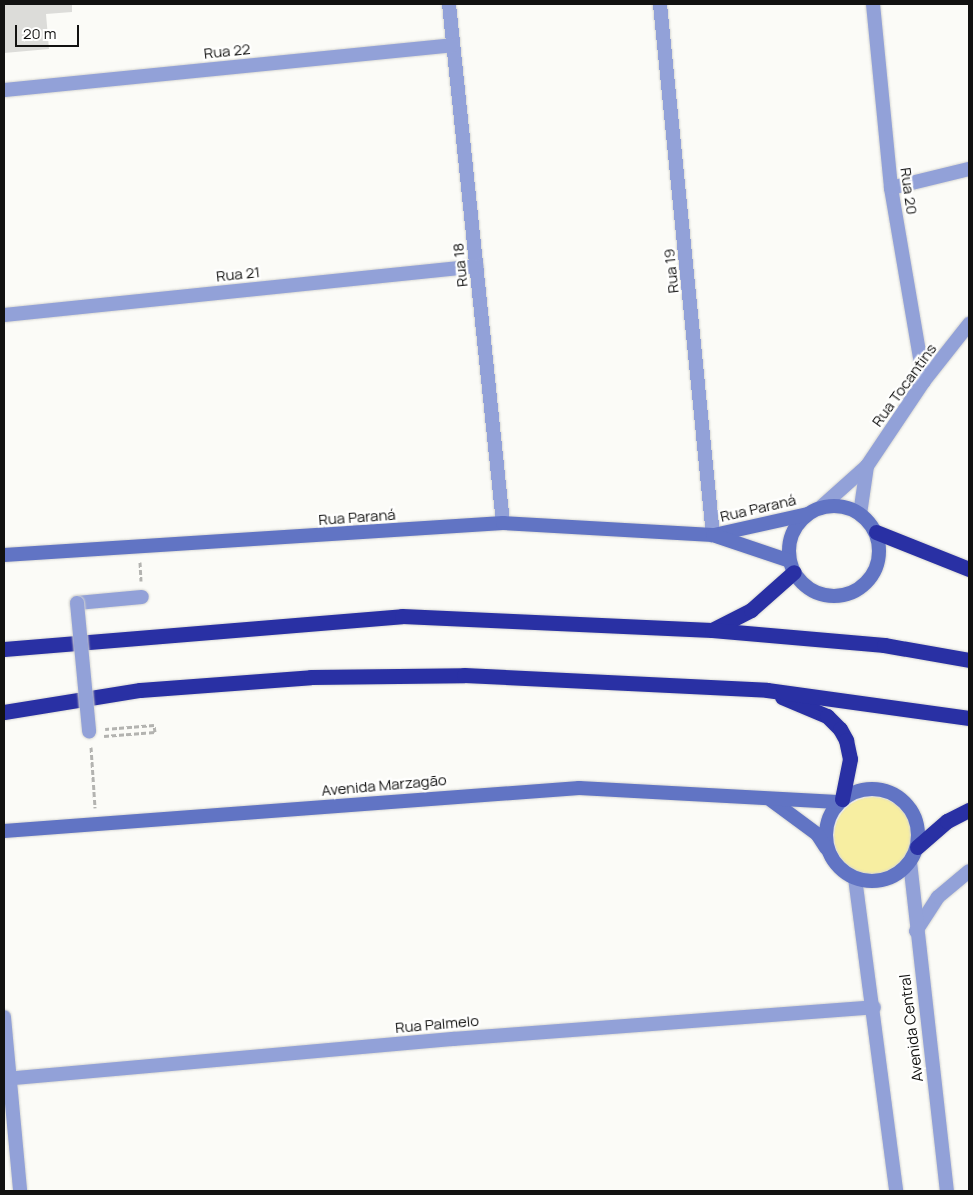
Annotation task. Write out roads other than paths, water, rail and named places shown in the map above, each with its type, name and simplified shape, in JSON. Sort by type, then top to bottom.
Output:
[{"type":"highway","points":[[876,532],[969,569]]},
{"type":"highway","points":[[712,630],[751,610],[792,566]]},
{"type":"highway","points":[[4,649],[402,616],[712,630],[884,645],[969,660]]},
{"type":"highway","points":[[4,712],[140,690],[311,677],[558,678],[767,690],[969,718]]},
{"type":"highway","points":[[767,690],[812,708],[840,729],[846,740],[850,759],[840,800]]},
{"type":"highway","points":[[917,847],[947,822],[968,812]]},
{"type":"main road","points":[[834,506],[860,514],[876,532],[880,547],[879,563],[867,583],[847,596],[832,597],[816,593],[803,584],[792,566],[792,534],[815,510],[834,506]]},
{"type":"main road","name":"Rua Paraná","points":[[4,555],[139,549],[504,523],[713,535],[815,510]]},
{"type":"main road","name":"Rua Paraná","points":[[713,535],[792,566]]},
{"type":"main road","name":"Avenida Marzagão","points":[[4,831],[516,790],[579,788],[840,800]]},
{"type":"main road","points":[[767,797],[817,834],[836,864],[855,878],[885,879],[899,873],[910,862],[917,847],[918,831],[914,814],[897,796],[874,788],[857,790],[840,800],[826,827],[830,854]]},
{"type":"street","name":"Rua 18","points":[[449,4],[504,523]]},
{"type":"street","name":"Rua 19","points":[[660,4],[713,535]]},
{"type":"street","name":"Rua 20","points":[[874,4],[891,188],[924,381]]},
{"type":"street","name":"Rua 22","points":[[4,90],[453,45]]},
{"type":"street","points":[[891,188],[969,169]]},
{"type":"street","name":"Rua 21","points":[[4,315],[476,266]]},
{"type":"street","name":"Rua Tocantins","points":[[815,510],[867,466],[924,381],[968,326]]},
{"type":"street","name":"Rua Tocantins","points":[[860,514],[867,466]]},
{"type":"street","points":[[93,735],[77,603],[142,597]]},
{"type":"street","name":"Avenida Central","points":[[910,862],[916,931],[947,1191]]},
{"type":"street","points":[[916,931],[938,897],[969,871]]},
{"type":"street","points":[[855,878],[874,1007],[896,1191]]},
{"type":"street","name":"Rua Palmelo","points":[[7,1079],[453,1039],[874,1007]]},
{"type":"street","points":[[4,1017],[7,1079],[20,1191]]}]
